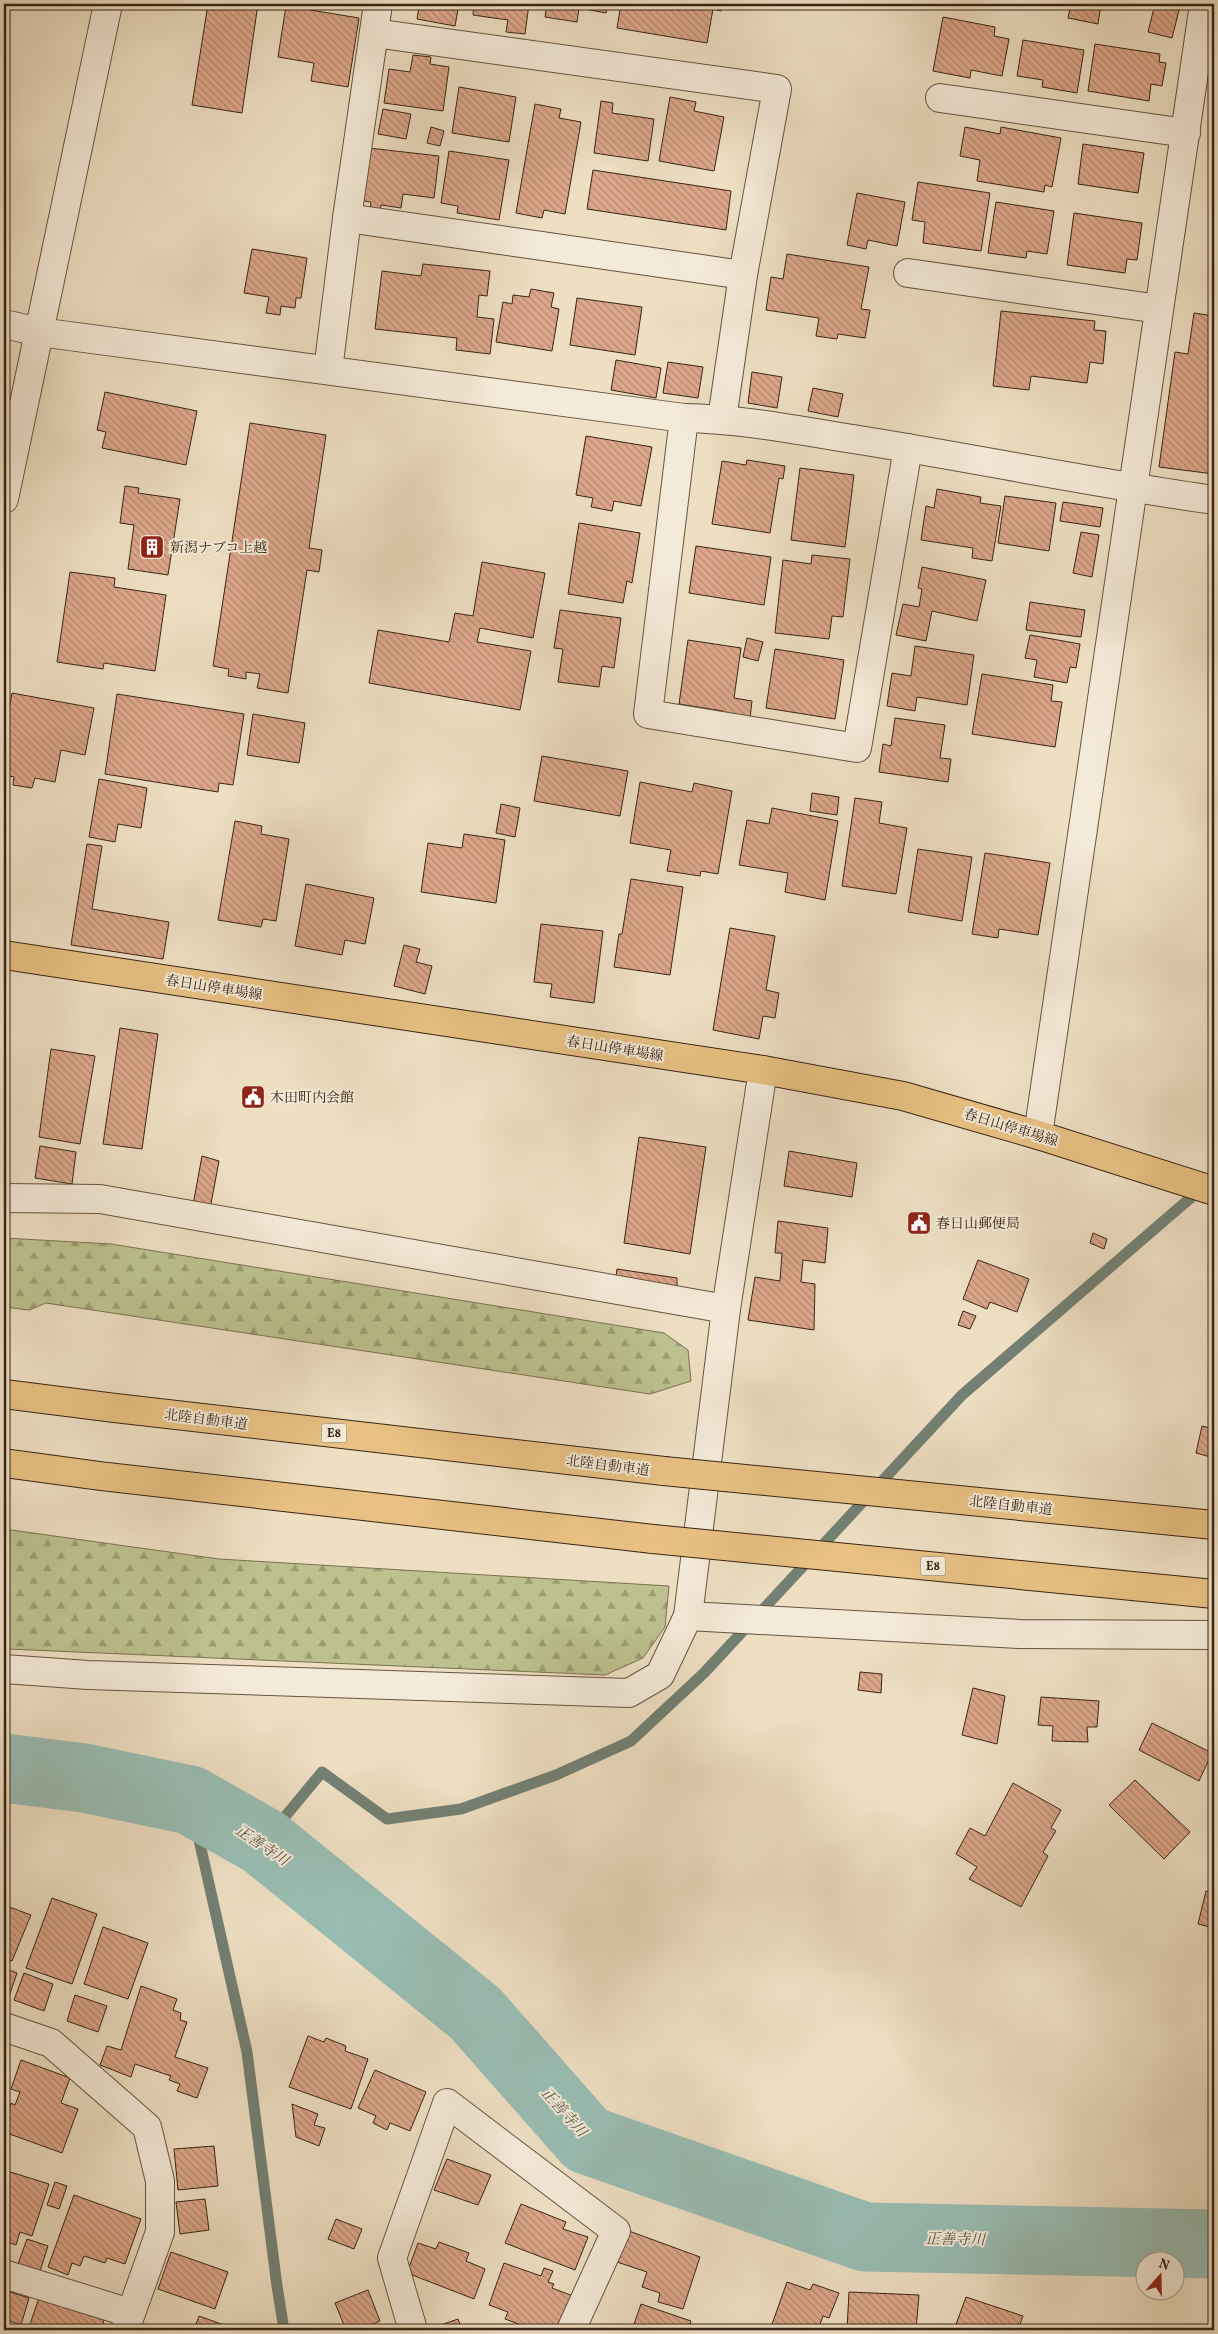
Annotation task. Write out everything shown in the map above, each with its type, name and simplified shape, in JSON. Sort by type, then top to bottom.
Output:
[{"type":"main road","name":"春日山停車場線","points":[[4,955],[763,1070],[903,1096],[1038,1135],[1214,1192]]},
{"type":"main road","name":"北陸自動車道","points":[[4,1394],[664,1471],[1214,1525]]},
{"type":"main road","name":"E8","points":[[4,1463],[100,1476],[653,1539],[1214,1594]]},
{"type":"street","points":[[4,499],[108,4]]},
{"type":"street","points":[[328,370],[347,218],[378,4]]},
{"type":"street","points":[[1038,1135],[1204,4]]},
{"type":"street","points":[[374,33],[777,89],[743,275],[722,419]]},
{"type":"street","points":[[940,98],[1186,133]]},
{"type":"street","points":[[347,218],[743,275]]},
{"type":"street","points":[[908,273],[1159,309]]},
{"type":"street","points":[[4,324],[39,332],[684,418],[722,419],[908,448],[1132,488],[1214,500]]},
{"type":"street","points":[[684,418],[648,714],[857,748],[908,448]]},
{"type":"street","points":[[4,1669],[88,1675],[629,1693],[660,1675],[688,1616],[726,1309],[763,1070]]},
{"type":"street","points":[[4,1198],[100,1199],[726,1309]]},
{"type":"street","points":[[688,1616],[1020,1634],[1214,1635]]},
{"type":"street","points":[[4,2027],[51,2042],[147,2128],[160,2181],[160,2232],[127,2322],[4,2274]]},
{"type":"street","points":[[413,2330],[392,2258],[447,2103],[616,2231],[571,2330]]},
{"type":"green space","points":[[4,1238],[111,1244],[664,1333],[688,1350],[691,1381],[650,1394],[46,1303],[29,1310],[4,1307]]},
{"type":"green space","points":[[4,1529],[219,1559],[669,1586],[665,1627],[643,1658],[605,1675],[8,1649],[4,1647]]},
{"type":"building","points":[[208,4],[258,4],[242,113],[192,105]]},
{"type":"building","points":[[401,4],[459,4],[455,26],[417,19],[419,7]]},
{"type":"building","points":[[474,4],[529,4],[525,34],[506,32],[508,20],[473,15]]},
{"type":"building","points":[[547,4],[608,4],[606,13],[579,8],[577,22],[545,17]]},
{"type":"building","points":[[621,4],[722,4],[721,11],[713,9],[707,43],[617,28]]},
{"type":"building","points":[[1071,4],[1101,4],[1098,24],[1068,18]]},
{"type":"building","points":[[1155,4],[1180,6],[1172,38],[1148,32]]},
{"type":"building","points":[[286,6],[359,18],[348,87],[311,81],[314,63],[278,57]]},
{"type":"building","points":[[943,17],[995,27],[994,36],[1009,39],[1002,76],[971,70],[970,78],[933,71]]},
{"type":"building","points":[[1023,40],[1084,50],[1077,93],[1042,87],[1043,80],[1017,76]]},
{"type":"building","points":[[1095,44],[1160,54],[1159,62],[1166,63],[1162,86],[1151,84],[1149,101],[1088,91]]},
{"type":"building","points":[[413,55],[431,57],[430,64],[449,67],[443,111],[384,103],[389,69],[410,72]]},
{"type":"building","points":[[459,87],[516,97],[509,142],[452,133]]},
{"type":"building","points":[[670,97],[696,102],[694,111],[724,117],[714,171],[659,161]]},
{"type":"building","points":[[601,101],[613,103],[612,113],[654,119],[648,161],[594,153]]},
{"type":"building","points":[[535,104],[561,109],[559,118],[581,122],[565,214],[544,210],[542,218],[516,213]]},
{"type":"building","points":[[383,109],[411,114],[406,139],[378,134]]},
{"type":"building","points":[[431,127],[444,131],[440,146],[427,143]]},
{"type":"building","points":[[965,127],[1000,134],[1001,127],[1061,138],[1052,187],[1045,185],[1044,192],[977,181],[980,160],[960,156]]},
{"type":"building","points":[[1083,144],[1144,153],[1138,193],[1078,184]]},
{"type":"building","points":[[369,148],[439,156],[434,198],[403,194],[401,208],[381,205],[379,220],[369,219],[371,202],[363,201]]},
{"type":"building","points":[[449,151],[509,160],[499,220],[457,213],[458,206],[441,203]]},
{"type":"building","points":[[593,170],[731,191],[726,230],[587,209]]},
{"type":"building","points":[[918,182],[990,193],[981,251],[923,243],[925,222],[912,220]]},
{"type":"building","points":[[857,193],[905,202],[897,246],[868,240],[866,249],[847,245]]},
{"type":"building","points":[[996,202],[1054,211],[1047,254],[1027,251],[1026,258],[988,253]]},
{"type":"building","points":[[1074,213],[1142,223],[1137,260],[1127,259],[1125,273],[1067,265]]},
{"type":"building","points":[[252,249],[307,258],[301,298],[296,298],[295,308],[281,306],[280,315],[266,313],[269,297],[244,293]]},
{"type":"building","points":[[787,254],[869,267],[861,309],[870,310],[865,338],[838,334],[837,339],[816,336],[819,318],[766,310],[771,277],[783,279]]},
{"type":"building","points":[[423,264],[490,271],[487,296],[479,295],[477,317],[494,319],[490,354],[456,350],[457,338],[375,329],[382,271],[421,276]]},
{"type":"building","points":[[531,289],[554,293],[551,307],[559,309],[552,351],[496,342],[503,302],[512,304],[513,295],[529,297]]},
{"type":"building","points":[[577,298],[642,307],[635,355],[570,345]]},
{"type":"building","points":[[1001,311],[1095,321],[1094,330],[1106,331],[1103,364],[1090,362],[1087,383],[1031,376],[1029,390],[993,386]]},
{"type":"building","points":[[1194,313],[1214,316],[1214,474],[1159,467],[1175,352],[1188,354]]},
{"type":"building","points":[[616,360],[661,368],[656,398],[611,390]]},
{"type":"building","points":[[668,362],[703,367],[698,398],[663,393]]},
{"type":"building","points":[[752,372],[782,377],[777,408],[748,403]]},
{"type":"building","points":[[813,388],[843,394],[838,417],[808,411]]},
{"type":"building","points":[[105,392],[197,411],[186,465],[102,448],[106,432],[97,430]]},
{"type":"building","points":[[250,423],[326,435],[309,548],[322,550],[319,572],[307,570],[288,693],[257,688],[260,674],[246,672],[246,679],[228,676],[229,669],[213,666]]},
{"type":"building","points":[[586,436],[652,447],[641,506],[614,501],[612,511],[591,507],[593,498],[576,495]]},
{"type":"building","points":[[747,460],[785,466],[783,479],[779,478],[770,533],[712,524],[722,461],[746,465]]},
{"type":"building","points":[[800,468],[854,475],[845,547],[791,540]]},
{"type":"building","name":"新潟ナブコ上越","points":[[125,486],[139,488],[138,493],[180,499],[168,575],[128,569],[134,525],[120,523]]},
{"type":"building","points":[[937,489],[981,497],[980,503],[1001,506],[992,561],[972,558],[973,548],[921,540],[926,506],[934,508]]},
{"type":"building","points":[[1005,496],[1056,503],[1049,551],[998,543]]},
{"type":"building","points":[[1063,502],[1103,508],[1100,527],[1060,521]]},
{"type":"building","points":[[579,523],[640,533],[632,583],[627,581],[623,603],[568,594]]},
{"type":"building","points":[[1081,532],[1099,535],[1092,577],[1073,573]]},
{"type":"building","points":[[696,546],[771,557],[764,605],[689,593]]},
{"type":"building","points":[[812,555],[850,559],[843,617],[832,616],[829,639],[775,633],[783,560],[811,564]]},
{"type":"building","points":[[482,562],[545,573],[533,638],[480,628],[477,642],[531,651],[520,710],[369,683],[378,630],[449,642],[455,613],[473,616]]},
{"type":"building","points":[[922,567],[986,580],[977,621],[932,611],[926,641],[896,635],[903,604],[919,607],[922,589],[918,588]]},
{"type":"building","points":[[70,572],[115,578],[114,587],[166,595],[155,671],[104,663],[103,669],[57,662]]},
{"type":"building","points":[[1030,602],[1085,610],[1081,637],[1026,630]]},
{"type":"building","points":[[560,610],[621,618],[614,668],[602,666],[599,687],[558,682],[563,649],[554,648]]},
{"type":"building","points":[[1030,635],[1080,644],[1076,668],[1070,667],[1067,683],[1034,677],[1037,660],[1025,658]]},
{"type":"building","points":[[747,638],[763,642],[758,661],[743,657]]},
{"type":"building","points":[[688,640],[741,648],[734,698],[752,701],[749,727],[721,723],[723,711],[679,704]]},
{"type":"building","points":[[915,646],[974,655],[967,705],[917,697],[915,711],[887,706],[892,673],[911,676]]},
{"type":"building","points":[[775,649],[844,660],[835,719],[766,708]]},
{"type":"building","points":[[982,674],[1053,685],[1051,701],[1062,702],[1055,747],[972,734]]},
{"type":"building","points":[[12,693],[94,708],[85,755],[61,750],[55,782],[35,778],[32,788],[13,785],[14,777],[4,775],[4,736]]},
{"type":"building","points":[[117,694],[244,714],[233,785],[219,783],[218,792],[105,774]]},
{"type":"building","points":[[253,714],[305,723],[299,763],[247,755]]},
{"type":"building","points":[[895,718],[945,725],[940,758],[951,759],[948,782],[879,772],[883,744],[891,746]]},
{"type":"building","points":[[542,756],[628,771],[620,816],[534,801]]},
{"type":"building","points":[[99,779],[147,788],[141,828],[118,824],[115,842],[89,837]]},
{"type":"building","points":[[640,782],[692,792],[694,783],[732,791],[718,874],[701,871],[700,876],[667,871],[671,850],[630,843]]},
{"type":"building","points":[[812,793],[839,797],[837,815],[810,811]]},
{"type":"building","points":[[855,798],[882,802],[879,823],[907,828],[896,894],[842,886]]},
{"type":"building","points":[[501,804],[520,808],[515,837],[496,833]]},
{"type":"building","points":[[772,808],[838,821],[825,900],[785,892],[788,873],[739,865],[747,820],[769,824]]},
{"type":"building","points":[[235,821],[262,826],[261,834],[289,839],[276,921],[263,919],[261,927],[218,920]]},
{"type":"building","points":[[464,834],[505,840],[496,903],[421,892],[428,843],[462,848]]},
{"type":"building","points":[[87,844],[102,846],[92,909],[169,922],[163,959],[71,945]]},
{"type":"building","points":[[918,849],[972,857],[962,921],[908,912]]},
{"type":"building","points":[[985,853],[1050,863],[1038,935],[999,929],[998,938],[972,934]]},
{"type":"building","points":[[631,879],[683,887],[670,975],[614,967],[619,934],[622,934]]},
{"type":"building","points":[[306,884],[374,898],[365,944],[345,940],[342,955],[295,946]]},
{"type":"building","points":[[541,924],[603,931],[594,1003],[550,997],[552,984],[534,982]]},
{"type":"building","points":[[730,928],[775,936],[766,990],[779,993],[775,1018],[763,1016],[759,1039],[713,1030]]},
{"type":"building","points":[[404,945],[420,949],[416,962],[432,966],[425,994],[394,986]]},
{"type":"building","points":[[120,1028],[158,1034],[142,1149],[103,1144]]},
{"type":"building","points":[[51,1049],[95,1056],[80,1144],[39,1137]]},
{"type":"building","points":[[639,1137],[706,1147],[690,1254],[624,1243]]},
{"type":"building","points":[[40,1146],[76,1152],[72,1184],[35,1178]]},
{"type":"building","points":[[789,1151],[857,1163],[852,1197],[784,1186]]},
{"type":"building","points":[[202,1156],[219,1161],[210,1209],[193,1205]]},
{"type":"building","points":[[778,1221],[828,1228],[825,1263],[803,1260],[801,1282],[815,1284],[814,1330],[748,1320],[755,1277],[780,1281],[782,1253],[775,1253]]},
{"type":"building","points":[[1093,1233],[1107,1239],[1104,1249],[1090,1243]]},
{"type":"building","points":[[978,1260],[1029,1279],[1017,1312],[990,1302],[987,1309],[963,1299]]},
{"type":"building","points":[[617,1269],[677,1278],[677,1290],[615,1283]]},
{"type":"building","points":[[963,1311],[976,1316],[970,1329],[958,1325]]},
{"type":"building","points":[[1202,1426],[1214,1429],[1214,1458],[1196,1453]]},
{"type":"building","points":[[860,1672],[882,1674],[881,1693],[858,1690]]},
{"type":"building","points":[[973,1688],[1005,1696],[997,1744],[962,1735]]},
{"type":"building","points":[[1041,1697],[1099,1701],[1097,1727],[1087,1727],[1088,1742],[1052,1741],[1053,1726],[1038,1725]]},
{"type":"building","points":[[1152,1723],[1212,1753],[1199,1781],[1139,1750]]},
{"type":"building","points":[[1135,1780],[1190,1832],[1164,1859],[1109,1805]]},
{"type":"building","points":[[1013,1783],[1061,1810],[1051,1828],[1056,1831],[1043,1852],[1048,1856],[1021,1907],[969,1879],[977,1867],[956,1854],[970,1828],[985,1836]]},
{"type":"building","points":[[1206,1891],[1214,1893],[1214,1928],[1198,1924]]},
{"type":"building","points":[[52,1898],[97,1914],[72,1984],[26,1968]]},
{"type":"building","points":[[4,1905],[31,1915],[12,1961],[4,1958]]},
{"type":"building","points":[[103,1927],[148,1943],[128,1999],[84,1984]]},
{"type":"building","points":[[4,1968],[17,1973],[7,2002],[4,2001]]},
{"type":"building","points":[[24,1973],[53,1984],[44,2011],[14,2000]]},
{"type":"building","points":[[141,1986],[177,1999],[173,2010],[181,2013],[180,2020],[187,2022],[175,2057],[208,2068],[197,2098],[177,2091],[180,2084],[169,2080],[171,2076],[135,2064],[131,2077],[100,2065],[107,2046],[121,2050]]},
{"type":"building","points":[[75,1995],[107,2006],[98,2032],[67,2021]]},
{"type":"building","points":[[308,2036],[324,2042],[326,2038],[346,2046],[345,2051],[368,2059],[351,2109],[289,2087]]},
{"type":"building","points":[[4,2058],[10,2061],[4,2075]]},
{"type":"building","points":[[21,2060],[70,2078],[61,2103],[78,2109],[62,2153],[4,2132],[4,2123],[11,2103],[15,2105],[20,2092],[11,2089]]},
{"type":"building","points":[[375,2070],[426,2092],[410,2131],[390,2123],[387,2130],[373,2123],[376,2116],[358,2108]]},
{"type":"building","points":[[4,2075],[8,2076],[4,2089]]},
{"type":"building","points":[[292,2104],[318,2114],[314,2125],[325,2128],[319,2146],[296,2137]]},
{"type":"building","points":[[214,2146],[218,2186],[178,2190],[174,2149]]},
{"type":"building","points":[[447,2159],[491,2175],[478,2205],[434,2190]]},
{"type":"building","points":[[4,2170],[49,2184],[32,2236],[20,2232],[16,2245],[4,2241]]},
{"type":"building","points":[[55,2182],[67,2186],[59,2209],[47,2205]]},
{"type":"building","points":[[74,2195],[141,2219],[125,2264],[107,2258],[105,2263],[84,2256],[80,2266],[72,2263],[68,2275],[48,2267]]},
{"type":"building","points":[[205,2199],[209,2230],[180,2234],[176,2202]]},
{"type":"building","points":[[521,2204],[566,2222],[563,2229],[588,2237],[575,2270],[505,2243]]},
{"type":"building","points":[[336,2219],[362,2229],[354,2249],[328,2239]]},
{"type":"building","points":[[629,2231],[700,2257],[683,2309],[658,2302],[660,2293],[642,2287],[647,2272],[617,2262]]},
{"type":"building","points":[[27,2239],[48,2246],[40,2271],[18,2264]]},
{"type":"building","points":[[439,2242],[469,2253],[466,2261],[485,2269],[474,2299],[407,2273],[418,2243],[436,2249]]},
{"type":"building","points":[[171,2252],[228,2272],[215,2309],[158,2289]]},
{"type":"building","points":[[504,2263],[541,2276],[544,2268],[553,2271],[548,2282],[554,2284],[552,2288],[573,2296],[560,2330],[535,2330],[505,2319],[508,2312],[489,2305]]},
{"type":"building","points":[[787,2282],[810,2290],[813,2284],[839,2293],[829,2318],[823,2316],[818,2330],[770,2330]]},
{"type":"building","points":[[4,2290],[29,2298],[21,2325],[4,2319]]},
{"type":"building","points":[[368,2290],[380,2321],[359,2330],[346,2330],[335,2303]]},
{"type":"building","points":[[849,2292],[919,2295],[916,2330],[847,2330]]},
{"type":"building","points":[[966,2297],[1023,2316],[1018,2330],[954,2330]]},
{"type":"building","points":[[39,2298],[104,2320],[101,2330],[28,2330]]},
{"type":"building","points":[[641,2304],[691,2321],[688,2330],[632,2330]]},
{"type":"building","points":[[199,2316],[235,2329],[194,2330]]},
{"type":"building","points":[[458,2319],[462,2330],[426,2330]]},
{"type":"waterway","points":[[264,1842],[322,1772],[387,1819],[461,1809],[556,1775],[631,1741],[704,1673],[962,1395],[1202,1188]]},
{"type":"waterway","name":"正善寺川","points":[[4,1768],[84,1778],[190,1800],[264,1842],[475,2013],[587,2140],[865,2237],[1214,2244]]},
{"type":"waterway","points":[[190,1800],[247,2052],[284,2330]]},
{"type":"place","name":"新潟ナブコ上越","points":[[152,547]]},
{"type":"place","name":"木田町内会館","points":[[253,1097]]},
{"type":"place","name":"春日山郵便局","points":[[919,1223]]}]
